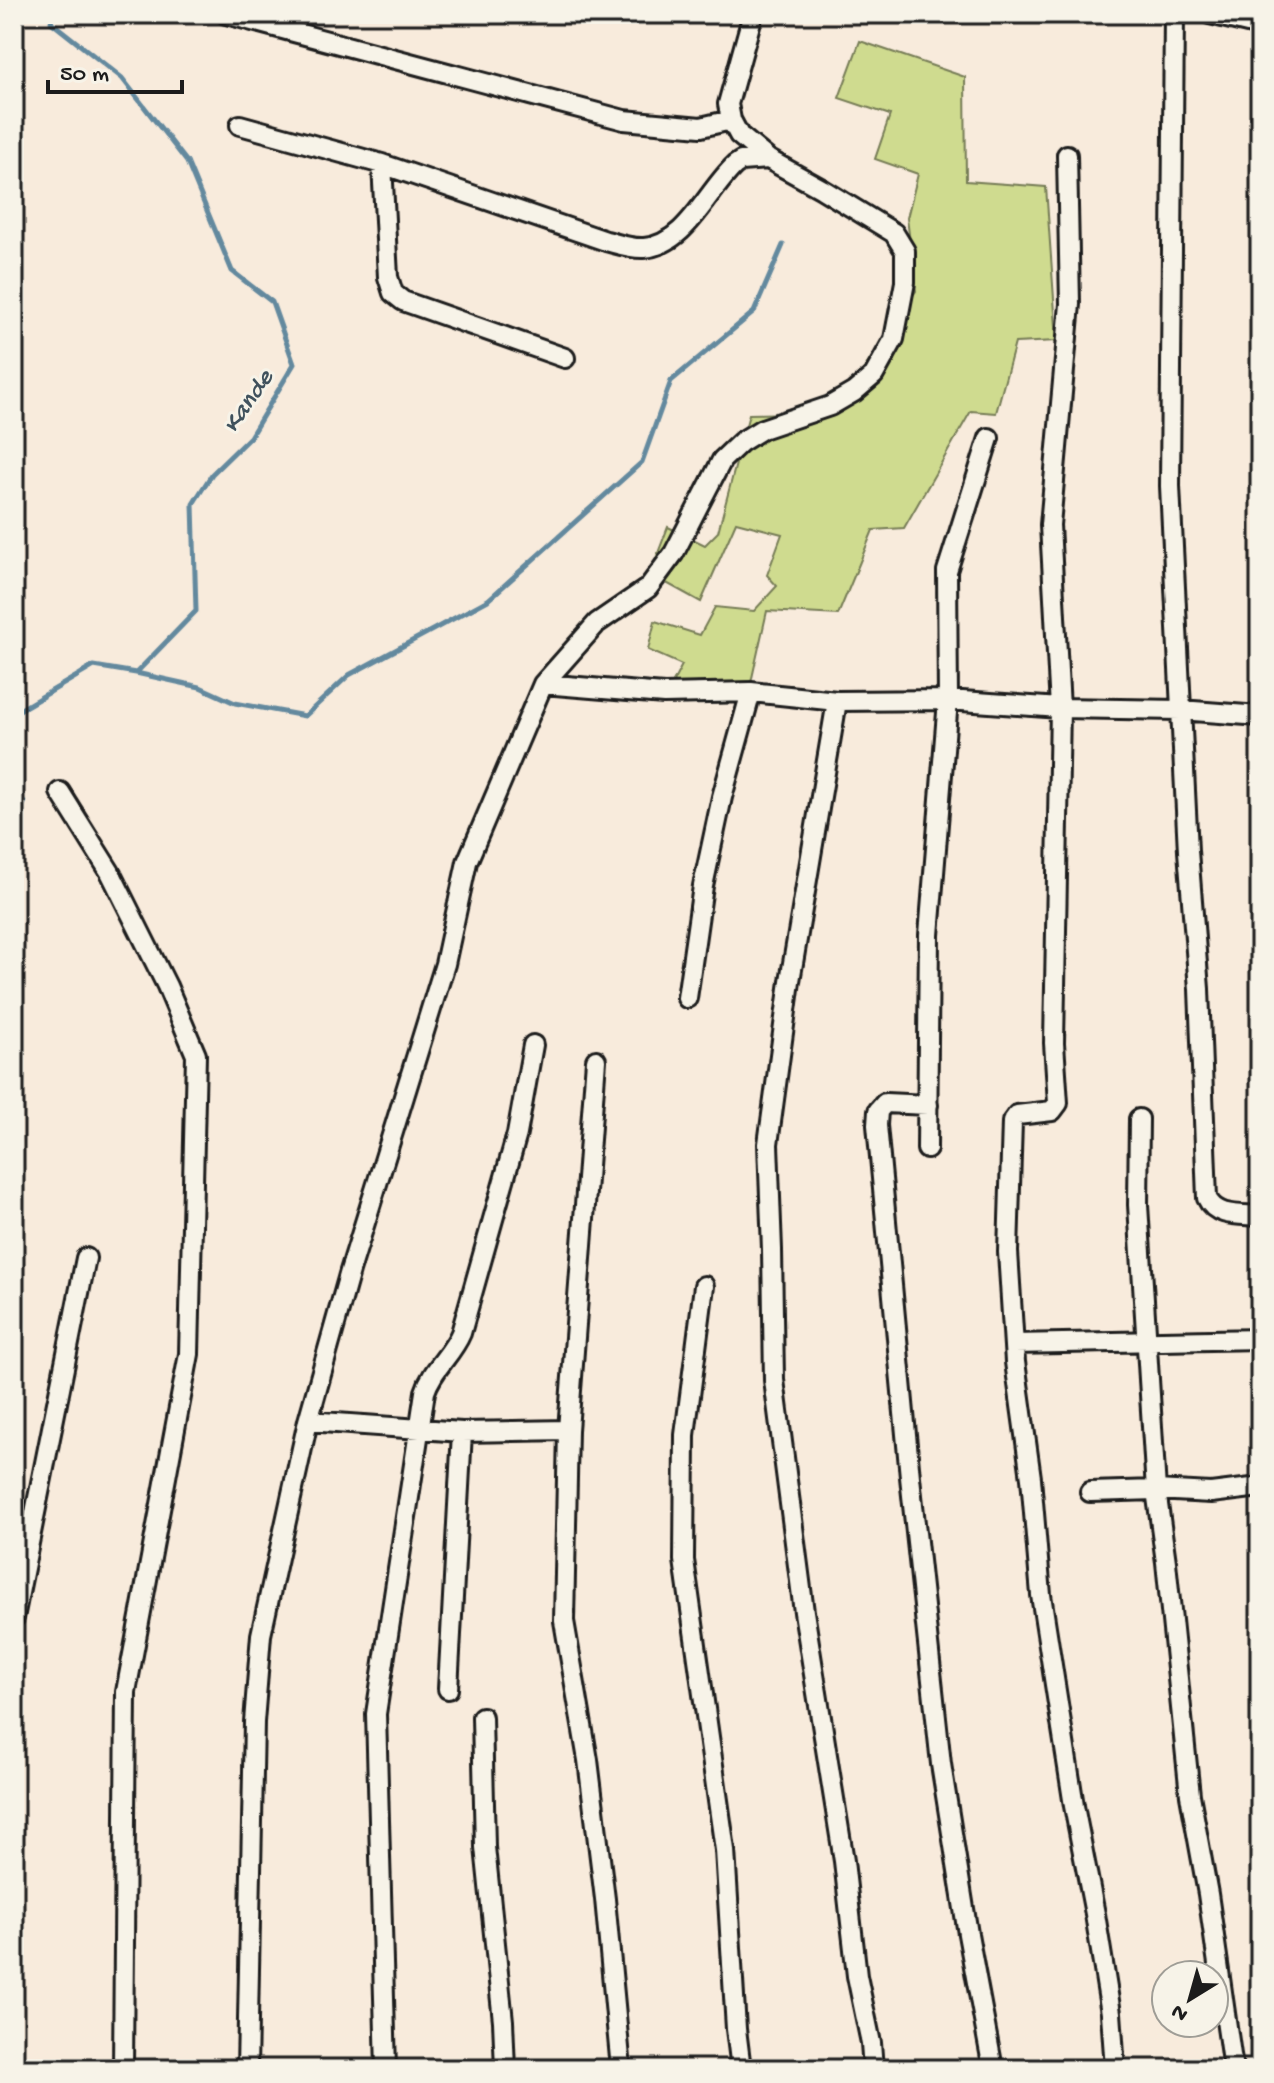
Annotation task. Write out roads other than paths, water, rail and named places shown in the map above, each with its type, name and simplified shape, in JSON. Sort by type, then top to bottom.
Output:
[{"type":"street","points":[[226,14],[624,120],[701,127],[731,120]]},
{"type":"street","points":[[247,2069],[254,1722],[261,1635],[308,1421],[350,1271],[445,964],[467,862],[543,684],[597,623],[648,588],[674,553],[722,460],[741,442],[762,429],[830,406],[854,392],[874,375],[894,339],[905,282],[905,251],[894,233],[768,159],[739,135],[731,120],[728,104],[753,14]]},
{"type":"street","points":[[1174,14],[1170,486],[1188,851],[1199,989],[1207,1198],[1210,1205],[1224,1213],[1260,1216]]},
{"type":"street","points":[[1210,14],[1260,26]]},
{"type":"street","points":[[240,125],[382,164],[606,241],[640,249],[660,245],[680,231],[735,165],[741,161],[768,159]]},
{"type":"street","points":[[1067,155],[1070,304],[1050,525],[1060,708],[1054,1043],[1058,1103],[1052,1111],[1017,1115],[1011,1128],[1008,1252],[1015,1362],[1031,1478],[1041,1595],[1111,2013],[1115,2069]]},
{"type":"street","points":[[382,164],[388,277],[393,293],[403,301],[565,358]]},
{"type":"street","points":[[927,1149],[929,935],[948,700],[947,571],[989,438]]},
{"type":"street","points":[[543,684],[664,694],[751,692],[837,701],[948,700],[1260,716]]},
{"type":"street","points":[[687,998],[703,886],[722,797],[751,692]]},
{"type":"street","points":[[837,701],[790,981],[768,1144],[774,1380],[804,1612],[873,2069]]},
{"type":"street","points":[[60,792],[110,872],[167,986],[196,1055],[189,1354],[126,1692],[123,2069]]},
{"type":"street","points":[[386,2069],[376,1714],[428,1381],[461,1333],[517,1134],[533,1045]]},
{"type":"street","points":[[596,1060],[568,1430],[564,1621],[590,1775],[621,2069]]},
{"type":"street","points":[[928,1105],[885,1103],[878,1111],[877,1125],[911,1491],[941,1764],[993,2069]]},
{"type":"street","points":[[1139,1119],[1138,1205],[1156,1490],[1190,1795],[1208,1894],[1233,2069]]},
{"type":"street","points":[[14,1618],[86,1258]]},
{"type":"street","points":[[704,1286],[685,1435],[684,1560],[725,1850],[741,2069]]},
{"type":"street","points":[[1014,1344],[1260,1339]]},
{"type":"street","points":[[308,1421],[462,1432],[568,1430]]},
{"type":"street","points":[[448,1689],[462,1432]]},
{"type":"street","points":[[1090,1492],[1156,1490],[1211,1493],[1260,1487]]},
{"type":"street","points":[[482,1717],[485,1847],[505,2069]]},
{"type":"waterway","name":"Kande","points":[[14,717],[16,712],[94,666],[136,673],[196,611],[193,504],[212,474],[250,437],[294,364],[272,302],[232,271],[187,162],[122,78],[51,22],[53,14]]},
{"type":"waterway","points":[[136,673],[200,687],[235,703],[305,716],[349,675],[488,600],[642,462],[671,381],[754,312],[783,245]]},
{"type":"waterway","name":"Kande","points":[[14,788],[24,803],[14,822]]}]
